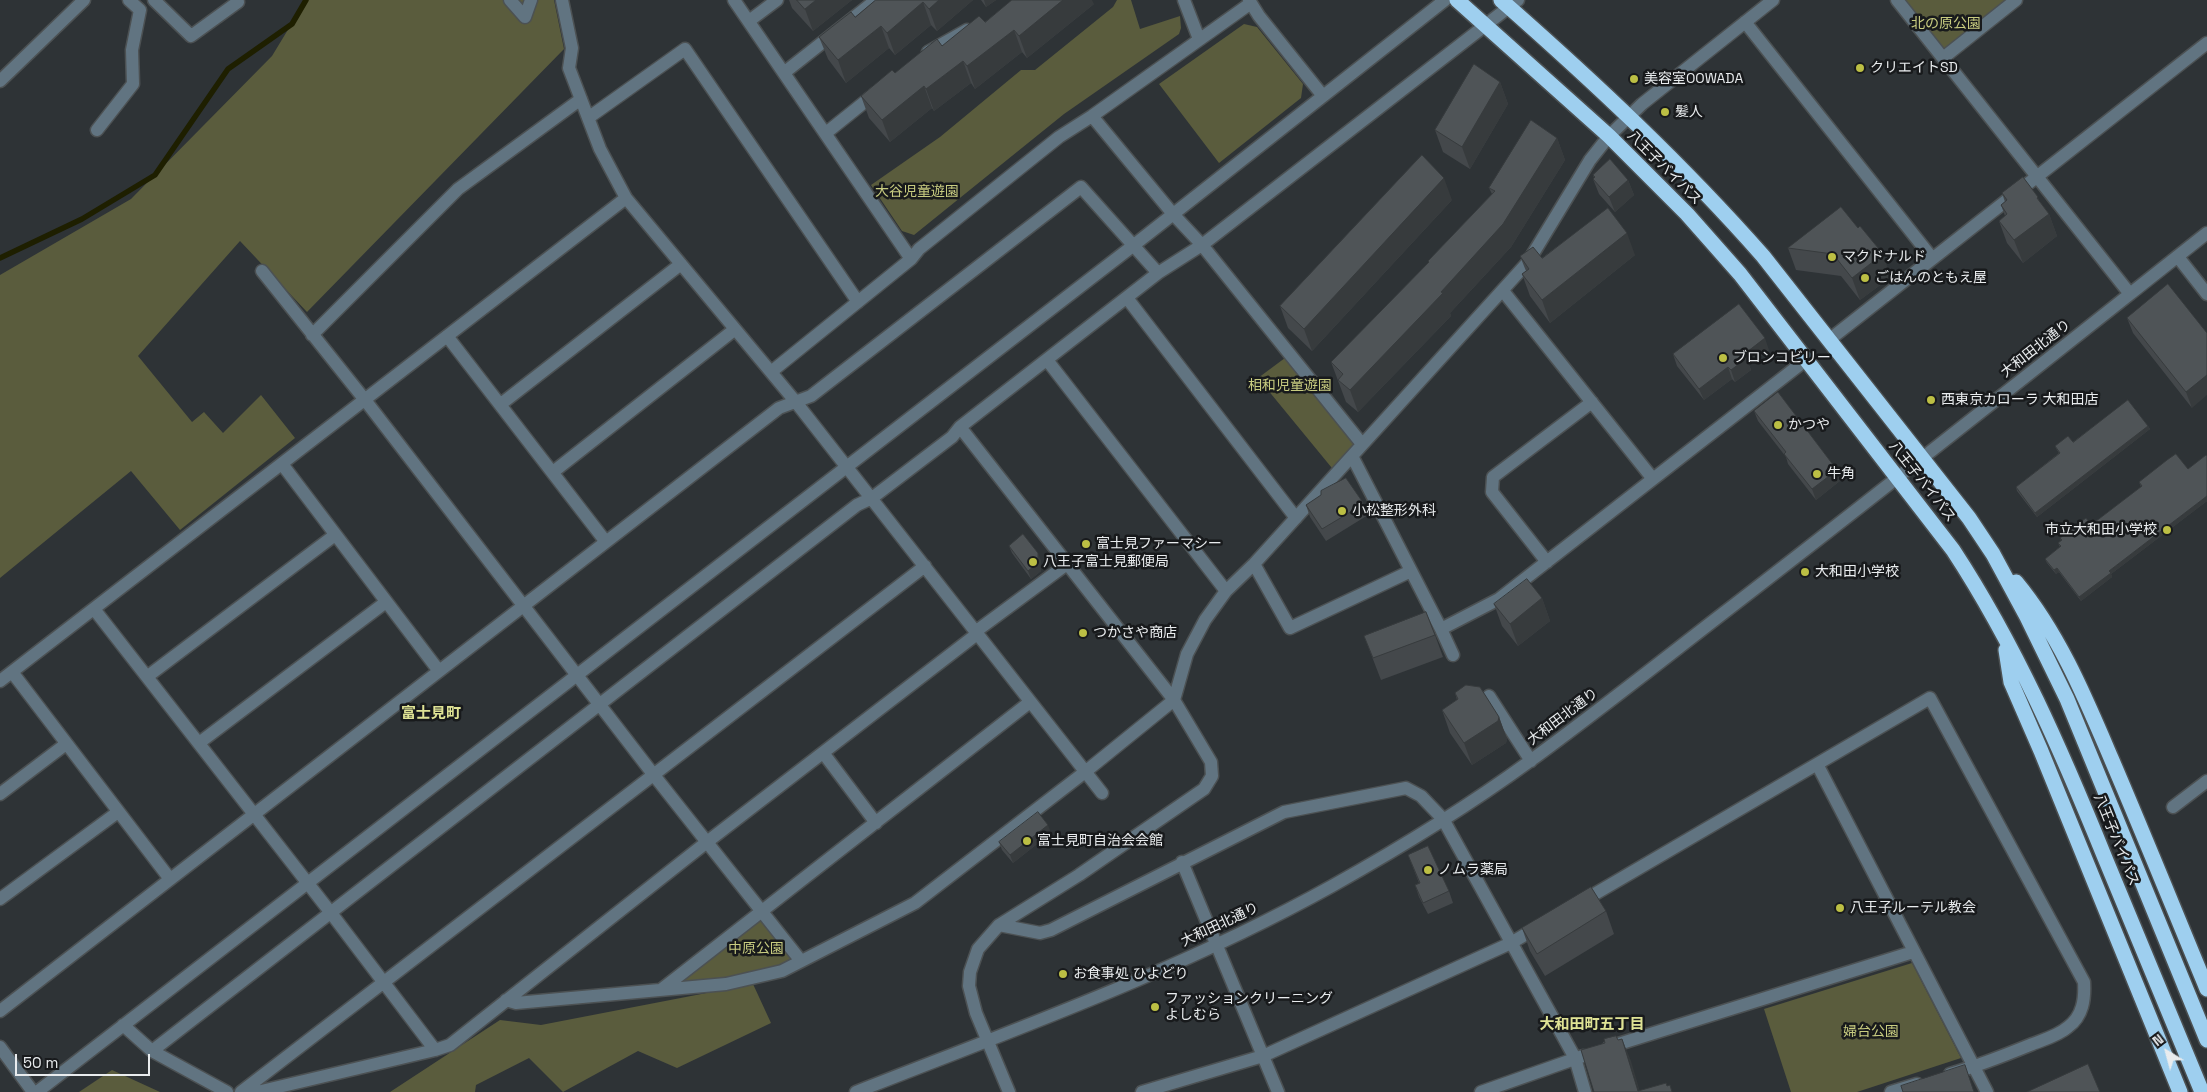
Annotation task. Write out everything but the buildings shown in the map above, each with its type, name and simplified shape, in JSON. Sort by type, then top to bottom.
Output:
[{"type":"highway","name":"八王子バイパス","points":[[1456,0],[1609,136],[1657,182],[1707,235],[1807,359],[1953,550],[1977,587],[2059,746],[2202,1092]]},
{"type":"highway","name":"八王子バイパス","points":[[1510,2],[1676,162],[1735,224],[1763,256],[1969,518],[1993,554],[2057,677],[2207,1040]]},
{"type":"highway","points":[[1993,554],[2036,608],[2083,692],[2139,822],[2207,989]]},
{"type":"highway","points":[[2004,637],[2011,682],[2180,1092]]},
{"type":"street","points":[[0,82],[84,0]]},
{"type":"street","points":[[97,130],[134,84],[132,50],[140,10],[129,0]]},
{"type":"street","points":[[154,0],[191,36],[238,2]]},
{"type":"street","points":[[510,0],[525,17],[531,0]]},
{"type":"street","points":[[562,0],[572,48],[569,68],[600,149],[626,198],[795,401],[1102,794]]},
{"type":"street","points":[[734,0],[911,259]]},
{"type":"street","points":[[749,20],[777,0]]},
{"type":"street","points":[[785,72],[876,0]]},
{"type":"street","points":[[1184,0],[1199,39]]},
{"type":"street","points":[[37,1092],[306,882],[1173,214],[1445,0]]},
{"type":"street","points":[[506,1000],[516,1003],[726,984],[782,971],[915,903],[1085,772],[1174,700],[1187,654],[1205,620],[1226,591],[1254,564],[1528,262],[1590,160],[1609,136],[1628,116],[1773,0]]},
{"type":"street","points":[[1897,0],[2130,294]]},
{"type":"street","points":[[1942,58],[2016,0]]},
{"type":"street","points":[[771,372],[911,259],[919,249],[1059,137],[1092,116],[1250,2],[1323,96]]},
{"type":"street","points":[[152,1051],[857,505],[872,498],[952,437],[960,427],[1158,273],[1202,245],[1486,26],[1510,2]]},
{"type":"street","points":[[1745,22],[1932,258]]},
{"type":"street","points":[[916,60],[963,32],[980,25]]},
{"type":"street","points":[[1829,340],[2035,176],[2207,43]]},
{"type":"street","points":[[588,118],[686,49],[858,302]]},
{"type":"street","points":[[826,133],[886,85]]},
{"type":"street","points":[[312,335],[458,189],[581,99]]},
{"type":"street","points":[[1092,116],[1173,214],[1202,245],[1362,444]]},
{"type":"street","points":[[0,1011],[779,408],[811,396],[1082,187],[1158,273]]},
{"type":"street","points":[[0,681],[626,198]]},
{"type":"street","name":"大和田北通り","points":[[856,1092],[1130,983],[1216,944],[1331,887],[1443,819],[1530,761],[1898,477],[2207,234]]},
{"type":"street","points":[[2178,257],[2207,294]]},
{"type":"street","points":[[501,404],[680,264]]},
{"type":"street","points":[[262,271],[365,400],[760,912],[801,961]]},
{"type":"street","points":[[1503,291],[1653,479]]},
{"type":"street","points":[[1127,298],[1296,518]]},
{"type":"street","points":[[553,472],[734,330]]},
{"type":"street","points":[[447,336],[606,542]]},
{"type":"street","points":[[1441,629],[1499,599],[1807,359]]},
{"type":"street","points":[[1047,360],[1226,591]]},
{"type":"street","points":[[1547,562],[1492,492],[1493,477],[1592,402]]},
{"type":"street","points":[[960,427],[1174,700],[1211,762],[1212,776],[1204,789],[1079,875],[1000,925],[978,949],[970,972],[970,986],[976,1013],[1009,1092]]},
{"type":"street","points":[[1352,456],[1453,655]]},
{"type":"street","points":[[282,464],[439,671]]},
{"type":"street","points":[[148,676],[335,535]]},
{"type":"street","points":[[257,1092],[450,1045],[707,842],[824,754],[976,633],[1067,564]]},
{"type":"street","points":[[1254,564],[1290,628],[1411,571]]},
{"type":"street","points":[[241,1092],[925,566]]},
{"type":"street","points":[[199,743],[386,602]]},
{"type":"street","points":[[94,609],[148,676],[435,1050]]},
{"type":"street","points":[[12,672],[170,879]]},
{"type":"street","points":[[1489,696],[1530,761]]},
{"type":"street","points":[[1570,908],[1930,698],[2084,982],[2085,998],[2080,1012],[2069,1027],[2055,1035],[1975,1067],[1891,1092]]},
{"type":"street","points":[[662,990],[1030,702]]},
{"type":"street","points":[[0,794],[66,744]]},
{"type":"street","points":[[824,754],[876,823]]},
{"type":"street","points":[[1817,764],[1987,1092]]},
{"type":"street","points":[[2173,807],[2207,781]]},
{"type":"street","points":[[1000,925],[1035,932],[1051,930],[1284,812],[1406,788],[1421,796],[1443,819],[1575,1058],[1585,1092]]},
{"type":"street","points":[[0,899],[118,812]]},
{"type":"street","points":[[1182,862],[1278,1092]]},
{"type":"street","points":[[1142,1092],[1263,1056],[1511,943],[1545,923]]},
{"type":"street","points":[[1481,1092],[1575,1058],[1913,952]]},
{"type":"street","points":[[123,1025],[152,1051],[227,1092]]},
{"type":"street","points":[[0,1048],[33,1092]]},
{"type":"green space","points":[[306,0],[554,0],[564,49],[307,312],[240,241],[138,356],[192,422],[204,412],[223,433],[261,395],[295,438],[180,530],[131,471],[0,578],[0,275],[131,199],[272,56]]},
{"type":"green space","name":"大谷児童遊園","points":[[1117,0],[1131,0],[1140,29],[1180,16],[1181,28],[1179,34],[1064,114],[914,235],[902,231],[871,185],[940,137],[1021,70],[1035,70],[1113,7]]},
{"type":"green space","name":"北の原公園","points":[[1897,0],[2016,0],[1943,58]]},
{"type":"green space","points":[[1244,24],[1257,27],[1303,84],[1301,98],[1219,163],[1159,84]]},
{"type":"green space","name":"相和児童遊園","points":[[1289,355],[1362,444],[1336,473],[1258,378]]},
{"type":"green space","name":"中原公園","points":[[760,911],[801,961],[782,971],[662,989]]},
{"type":"green space","name":"婦台公園","points":[[1912,963],[1961,1058],[1857,1092],[1791,1092],[1764,1009]]},
{"type":"green space","points":[[753,984],[771,1023],[677,1068],[638,1051],[563,1092],[529,1058],[476,1085],[475,1092],[390,1092],[500,1020],[541,1025]]},
{"type":"green space","points":[[112,1070],[160,1092],[79,1092]]},
{"type":"waterway","points":[[0,258],[82,219],[155,175],[228,69],[292,24],[306,0]]},
{"type":"place","name":"クリエイトSD","points":[[1860,68]]},
{"type":"place","name":"美容室OOWADA","points":[[1634,79]]},
{"type":"place","name":"髪人","points":[[1665,112]]},
{"type":"place","name":"マクドナルド","points":[[1832,257]]},
{"type":"place","name":"ごはんのともえ屋","points":[[1865,278]]},
{"type":"place","name":"ブロンコビリー","points":[[1723,358]]},
{"type":"place","name":"西東京カローラ 大和田店","points":[[1931,400]]},
{"type":"place","name":"かつや","points":[[1778,425]]},
{"type":"place","name":"牛角","points":[[1817,474]]},
{"type":"place","name":"小松整形外科","points":[[1342,511]]},
{"type":"place","name":"市立大和田小学校","points":[[2167,530]]},
{"type":"place","name":"富士見ファーマシー","points":[[1086,544]]},
{"type":"place","name":"八王子富士見郵便局","points":[[1033,562]]},
{"type":"place","name":"大和田小学校","points":[[1805,572]]},
{"type":"place","name":"つかさや商店","points":[[1083,633]]},
{"type":"place","name":"富士見町自治会会館","points":[[1027,841]]},
{"type":"place","name":"ノムラ薬局","points":[[1428,870]]},
{"type":"place","name":"八王子ルーテル教会","points":[[1840,908]]},
{"type":"place","name":"お食事処 ひよどり","points":[[1063,974]]},
{"type":"place","name":"ファッションクリーニング よしむら","points":[[1155,1007]]},
{"type":"district","name":"富士見町","points":[[431,714]]},
{"type":"district","name":"大和田町五丁目","points":[[1592,1025]]}]
